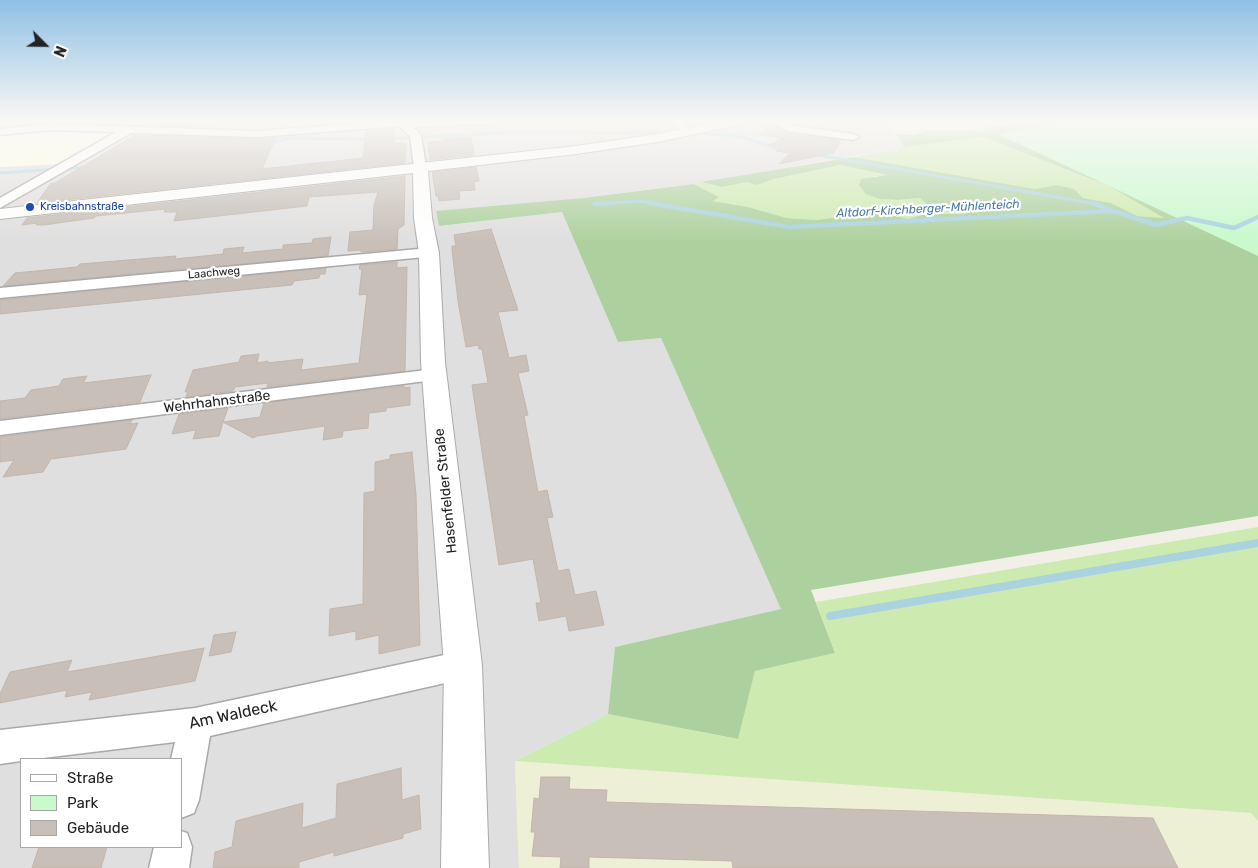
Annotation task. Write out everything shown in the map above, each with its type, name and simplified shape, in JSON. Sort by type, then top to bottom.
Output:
[{"type":"street","points":[[0,204],[75,162]]},
{"type":"street","name":"Hasenfelder Straße","points":[[419,162],[423,218],[429,253],[435,375],[463,665],[465,868]]},
{"type":"street","points":[[0,214],[470,162]]},
{"type":"street","name":"Laachweg","points":[[0,293],[429,253]]},
{"type":"street","name":"Wehrhahnstraße","points":[[0,428],[435,375]]},
{"type":"street","name":"Am Waldeck","points":[[0,747],[195,724],[463,665]]},
{"type":"street","points":[[182,795],[195,724]]},
{"type":"street","points":[[169,868],[173,848]]},
{"type":"shaded area","points":[[0,162],[822,162],[694,184],[583,198],[440,226],[562,212],[618,342],[661,338],[782,609],[615,647],[608,714],[515,761],[519,868],[0,868]]},
{"type":"shaded area","points":[[0,162],[64,162],[60,164],[0,167]]},
{"type":"shaded area","points":[[515,761],[1252,813],[1258,821],[1258,868],[519,868]]},
{"type":"green space","points":[[826,162],[879,162],[1035,189],[1056,185],[1074,189],[1083,198],[1111,203],[1137,216],[1164,218],[1109,186],[1046,162],[1258,162],[1258,516],[811,590],[835,653],[755,671],[738,739],[608,714],[615,647],[781,609],[661,338],[618,342],[562,212],[439,226],[436,211],[583,198],[694,184],[719,197],[713,201],[748,207],[787,218],[817,220],[859,214],[883,213],[908,219],[925,214],[965,214],[958,207],[939,208],[927,204],[920,198],[880,199],[866,194],[859,185],[861,179],[887,175],[840,165],[774,179],[757,185],[747,182],[722,187],[701,182]]},
{"type":"green space","points":[[879,162],[1046,162],[1109,186],[1165,218],[1137,216],[1111,203],[1083,198],[1056,185],[1035,189]]},
{"type":"green space","points":[[1057,162],[1258,162],[1258,256]]},
{"type":"green space","points":[[840,165],[889,176],[874,176],[880,199],[920,198],[927,204],[939,208],[958,207],[966,214],[926,214],[908,219],[883,213],[859,214],[817,220],[787,218],[748,207],[712,201],[719,197],[694,184],[701,182],[722,187],[747,182],[757,185],[774,179]]},
{"type":"green space","points":[[1258,527],[1258,821],[1251,813],[515,761],[608,714],[737,739],[755,671],[835,653],[816,602]]},
{"type":"building","points":[[91,162],[265,162],[262,169],[331,162],[405,162],[37,203],[51,183],[55,183]]},
{"type":"building","points":[[476,167],[479,181],[474,182],[475,190],[459,191],[460,199],[439,201],[438,196],[436,196],[432,172]]},
{"type":"building","points":[[405,176],[404,225],[398,229],[397,249],[361,252],[361,250],[348,251],[350,232],[373,230],[374,205],[378,192],[309,197],[307,206],[174,221],[177,212],[164,212],[165,209],[96,216],[94,218],[44,225],[36,225],[37,223],[22,225],[27,218]]},
{"type":"building","points":[[491,229],[518,310],[498,312],[509,358],[526,355],[529,371],[518,373],[528,415],[524,416],[538,492],[547,490],[553,517],[547,518],[558,571],[569,569],[575,595],[596,591],[604,625],[569,631],[566,616],[539,621],[536,603],[541,603],[533,559],[499,565],[472,385],[488,383],[482,349],[479,349],[478,345],[466,347],[452,250],[452,246],[456,246],[454,235]]},
{"type":"building","points":[[331,237],[328,256],[3,286],[15,273],[77,267],[80,264],[176,256],[175,259],[223,254],[224,249],[244,247],[242,253],[283,249],[283,245],[312,243],[313,239]]},
{"type":"building","points":[[397,262],[397,268],[407,267],[405,371],[267,387],[268,383],[235,387],[233,391],[186,397],[188,392],[185,392],[193,370],[239,362],[241,356],[259,354],[257,363],[303,359],[301,370],[359,363],[367,294],[359,295],[362,269],[359,269],[360,265]]},
{"type":"building","points":[[326,268],[325,274],[320,274],[319,278],[294,281],[292,285],[0,314],[0,300]]},
{"type":"building","points":[[151,375],[140,402],[0,419],[0,401],[25,398],[31,390],[59,386],[63,379],[87,376],[83,383]]},
{"type":"building","points":[[404,386],[404,388],[410,387],[410,405],[386,408],[386,411],[369,413],[368,428],[343,431],[342,437],[323,440],[325,426],[253,438],[223,422],[260,417],[264,403]]},
{"type":"building","points":[[228,408],[219,436],[193,439],[196,430],[172,434],[179,414]]},
{"type":"building","points":[[132,420],[130,424],[138,423],[126,449],[51,459],[43,472],[3,477],[14,460],[0,462],[0,437]]},
{"type":"building","points":[[412,452],[416,495],[420,645],[379,654],[379,635],[356,640],[356,631],[329,636],[330,609],[363,604],[364,493],[375,491],[375,462],[390,459],[390,455]]},
{"type":"building","points":[[236,632],[231,652],[209,656],[214,635]]},
{"type":"building","points":[[204,648],[195,681],[89,700],[92,692],[65,697],[67,690],[0,703],[0,694],[10,672],[72,660],[67,672]]},
{"type":"building","points":[[401,768],[402,800],[419,795],[421,829],[403,834],[403,838],[334,856],[334,852],[299,862],[299,868],[213,868],[215,852],[232,847],[236,821],[303,803],[302,828],[336,818],[337,784]]},
{"type":"building","points":[[541,777],[570,777],[569,789],[607,790],[606,802],[1153,818],[1178,868],[733,868],[732,861],[589,857],[589,868],[560,868],[561,857],[532,856],[535,832],[531,832],[534,798],[539,799]]},
{"type":"building","points":[[39,848],[107,848],[101,868],[32,868]]},
{"type":"waterway","points":[[855,162],[1094,204]]},
{"type":"waterway","points":[[0,173],[89,167]]},
{"type":"waterway","name":"Altdorf-Kirchberger-Mühlenteich","points":[[613,203],[595,204],[640,201],[658,204]]},
{"type":"waterway","name":"Altdorf-Kirchberger-Mühlenteich","points":[[650,203],[789,227],[1113,211],[1156,225],[1187,218],[1234,228],[1258,217]]},
{"type":"waterway","points":[[1094,204],[1109,209]]},
{"type":"waterway","points":[[830,616],[1258,543]]},
{"type":"place","name":"Kreisbahnstraße","points":[[30,207]]}]
